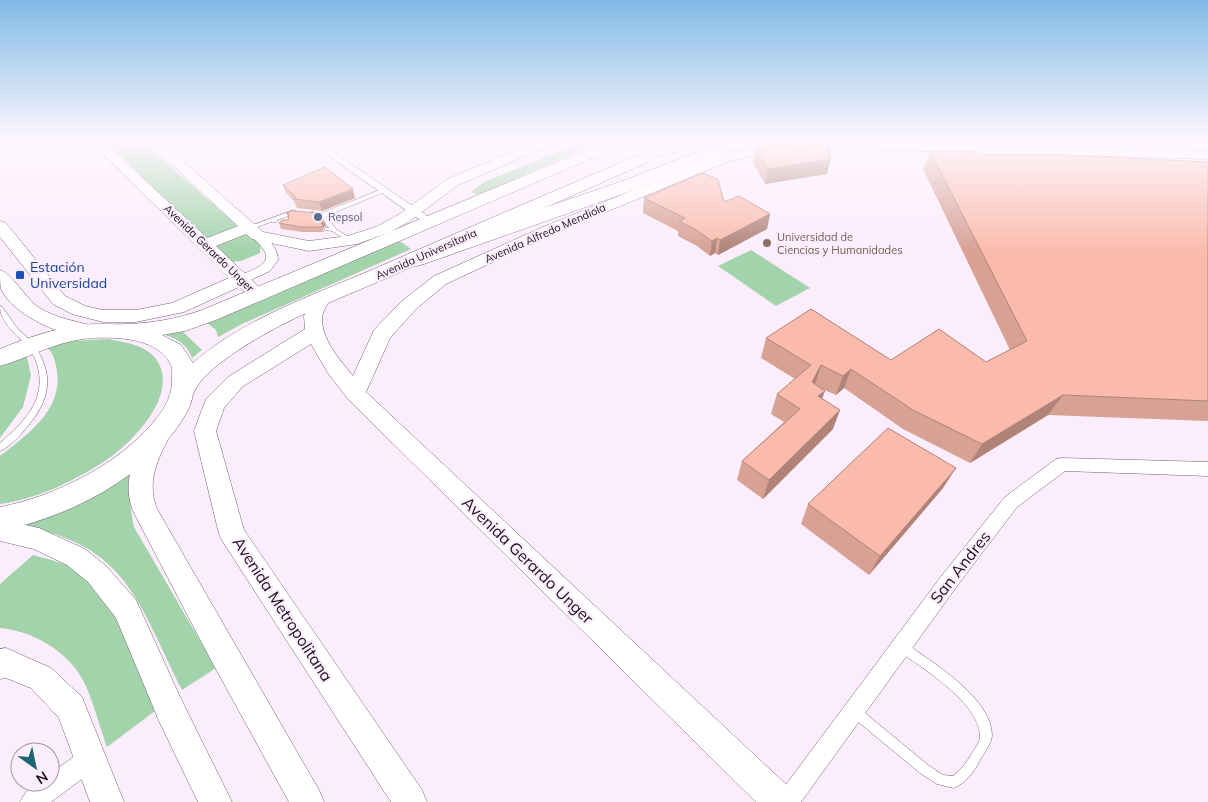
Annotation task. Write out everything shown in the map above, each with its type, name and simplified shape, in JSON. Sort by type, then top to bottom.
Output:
[{"type":"highway","points":[[416,259],[590,191],[631,177]]},
{"type":"highway","points":[[590,191],[661,177]]},
{"type":"main road","points":[[0,358],[31,345],[61,336],[90,331],[166,328],[188,323],[533,177]]},
{"type":"main road","points":[[557,177],[561,181],[590,191]]},
{"type":"main road","name":"Avenida Universitaria","points":[[184,388],[196,370],[218,352],[321,299],[535,206],[590,191],[612,177]]},
{"type":"main road","points":[[510,187],[529,186],[539,190],[543,198],[535,206]]},
{"type":"main road","points":[[351,241],[395,236]]},
{"type":"main road","points":[[0,519],[19,515],[67,498],[110,475],[145,448],[170,420],[184,388],[183,366],[172,349],[154,337],[128,331]]},
{"type":"street","name":"Avenida Gerardo Unger","points":[[135,177],[258,295]]},
{"type":"street","points":[[0,226],[59,300],[79,310],[103,316],[136,316],[177,308],[266,268],[272,260],[272,253],[252,232],[193,177]]},
{"type":"street","points":[[366,177],[430,222]]},
{"type":"street","points":[[206,244],[252,232],[309,246],[351,241],[404,218],[453,182],[464,177]]},
{"type":"street","name":"Avenida Alfredo Mendiola","points":[[355,394],[381,335],[409,305],[440,280],[549,230],[676,177]]},
{"type":"street","points":[[0,276],[31,312],[63,325],[90,331]]},
{"type":"street","points":[[315,332],[313,316],[321,299]]},
{"type":"street","name":"Avenida Gerardo Unger","points":[[315,332],[336,370],[355,394],[780,802]]},
{"type":"street","name":"Avenida Metropolitana","points":[[315,332],[235,382],[214,405],[205,431],[232,534],[410,802]]},
{"type":"street","points":[[170,420],[143,462],[140,477],[141,498],[230,670],[307,802]]},
{"type":"street","name":"San Andres","points":[[787,802],[950,580],[1012,502],[1062,464],[1208,469]]},
{"type":"street","points":[[0,530],[39,539],[76,556],[97,574],[126,609],[207,794]]},
{"type":"street","points":[[0,664],[6,664],[41,678],[71,708],[107,802]]},
{"type":"street","points":[[32,802],[91,758]]},
{"type":"lane","points":[[252,232],[271,220],[294,212],[323,215],[385,190]]},
{"type":"lane","points":[[323,215],[334,230],[351,241]]},
{"type":"lane","points":[[271,220],[287,223]]},
{"type":"lane","points":[[326,229],[334,230]]},
{"type":"lane","points":[[0,308],[17,332],[31,345],[44,373],[46,384],[42,398],[23,426],[0,448]]},
{"type":"lane","points":[[854,711],[924,769],[941,780],[954,782],[967,773],[986,737],[984,722],[973,704],[960,690],[901,646]]},
{"type":"green space","points":[[143,177],[183,177],[249,236],[261,243],[260,253],[241,261],[231,262]]},
{"type":"green space","points":[[495,177],[518,177],[478,195],[471,192],[484,182]]},
{"type":"green space","points":[[397,239],[411,249],[242,324],[218,337],[216,330],[207,323]]},
{"type":"green space","points":[[751,250],[810,288],[776,306],[718,266]]},
{"type":"green space","points":[[180,329],[202,350],[192,358],[188,349],[182,343],[165,335]]},
{"type":"green space","points":[[108,339],[141,347],[156,359],[162,373],[162,387],[158,402],[150,416],[128,442],[105,461],[55,488],[28,498],[0,504],[0,456],[41,420],[54,398],[57,385],[57,371],[54,358],[47,347],[73,341]]},
{"type":"green space","points":[[26,353],[31,375],[23,407],[0,438],[0,364]]},
{"type":"green space","points":[[130,470],[129,485],[134,527],[216,668],[182,690],[140,605],[125,582],[107,563],[84,547],[56,534],[20,526]]},
{"type":"green space","points":[[33,555],[67,565],[91,585],[115,617],[141,673],[155,711],[107,747],[87,688],[68,660],[37,638],[25,633],[0,628],[0,584]]},
{"type":"building","points":[[301,177],[338,177],[353,189],[319,202],[293,199],[296,197],[283,185]]},
{"type":"building","points":[[692,177],[714,177],[718,179],[724,202],[739,196],[770,214],[720,240],[717,238],[712,241],[679,221],[685,218],[644,198]]},
{"type":"building","points":[[943,177],[1208,177],[1208,401],[1063,395],[982,444],[913,410],[851,369],[843,376],[821,365],[812,382],[825,391],[818,396],[840,410],[769,480],[742,461],[800,409],[777,394],[811,365],[766,338],[811,309],[891,360],[939,329],[986,362],[1027,341]]},
{"type":"building","points":[[292,211],[318,213],[324,221],[321,223],[323,227],[301,227],[279,223],[282,220],[288,220],[289,214],[286,213]]},
{"type":"building","points":[[888,428],[956,468],[880,556],[808,504]]},
{"type":"place","name":"Repsol","points":[[318,217]]},
{"type":"place","name":"Universidad de Ciencias y Humanidades","points":[[767,243]]},
{"type":"place","name":"Estación Universidad","points":[[20,275]]}]
